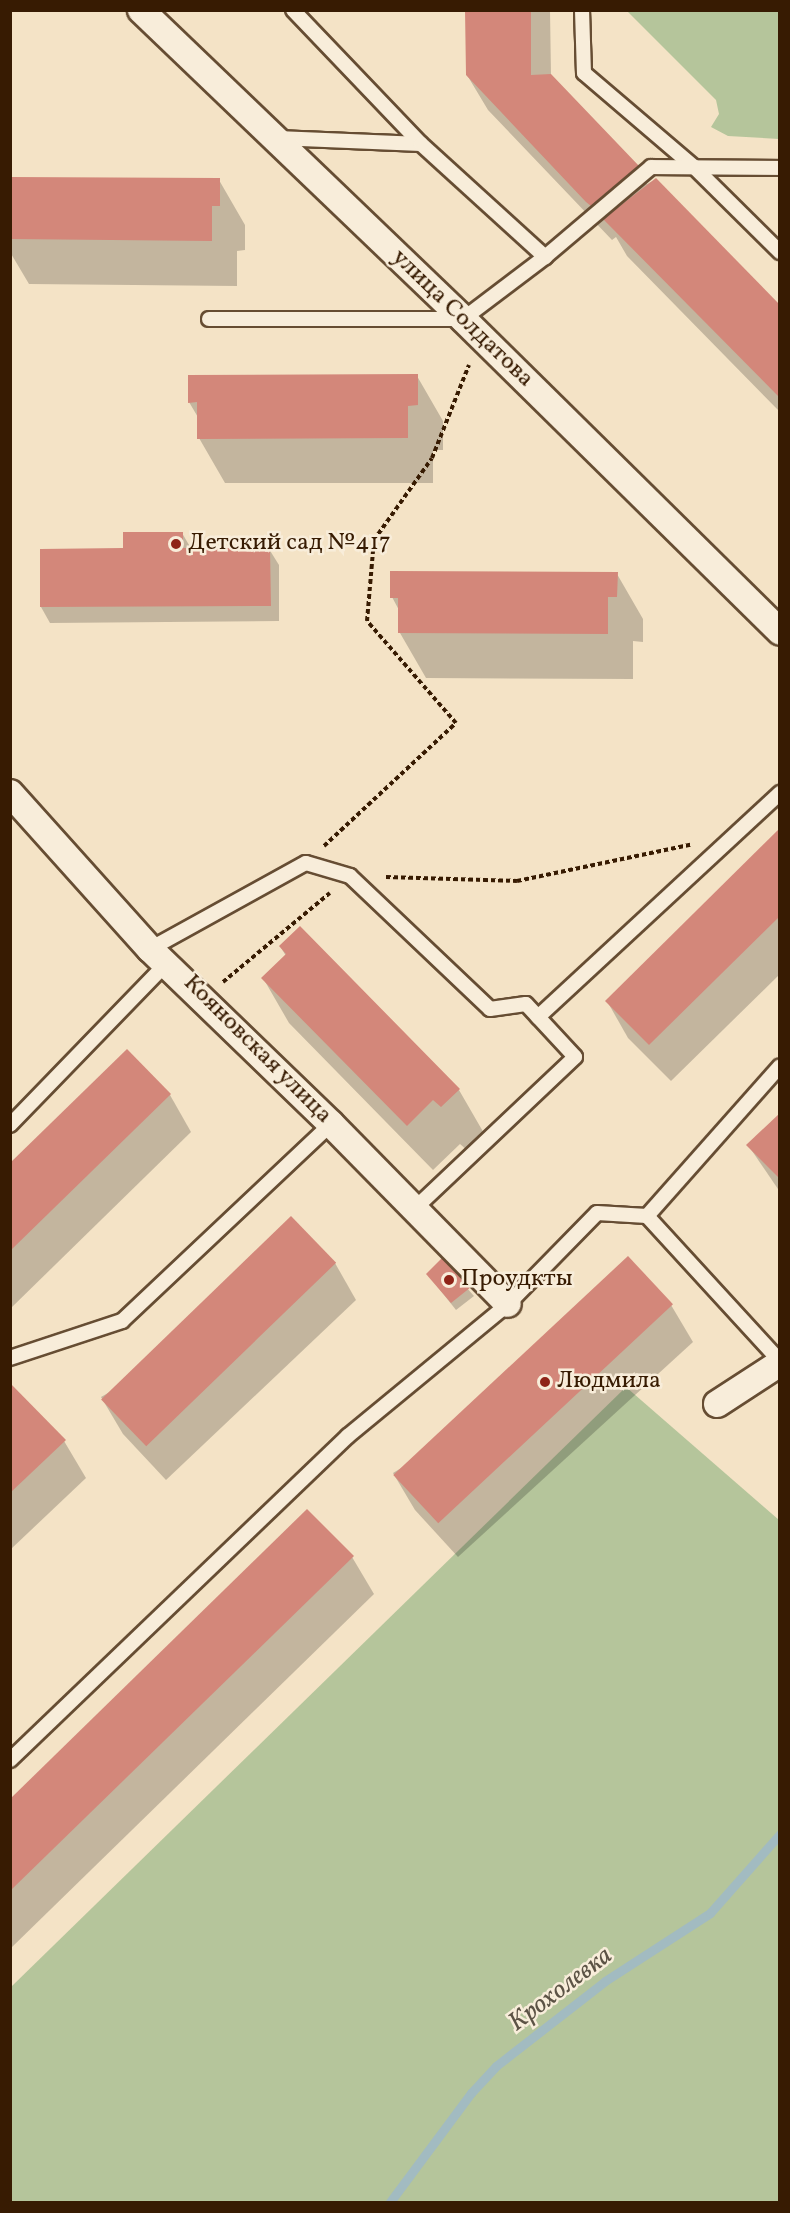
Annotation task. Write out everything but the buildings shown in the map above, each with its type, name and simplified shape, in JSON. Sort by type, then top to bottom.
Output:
[{"type":"street","name":"улица Солдатова","points":[[141,10],[472,328],[780,632]]},
{"type":"street","name":"Кояновская улица","points":[[10,794],[159,955],[332,1124],[508,1304]]},
{"type":"street","points":[[717,1404],[780,1362]]},
{"type":"lane","points":[[293,10],[421,144],[545,258]]},
{"type":"lane","points":[[582,10],[584,73],[694,167],[780,252]]},
{"type":"lane","points":[[272,138],[421,144]]},
{"type":"lane","points":[[209,319],[472,328],[545,258],[651,167],[780,168]]},
{"type":"lane","points":[[538,1017],[780,793]]},
{"type":"lane","points":[[10,1125],[159,955],[306,862],[350,876],[490,1009],[526,1004],[575,1057],[414,1209]]},
{"type":"lane","points":[[646,1216],[780,1066]]},
{"type":"lane","points":[[10,1358],[122,1321],[332,1124]]},
{"type":"lane","points":[[10,1760],[348,1436],[508,1304],[597,1213],[646,1216],[780,1362]]},
{"type":"path","points":[[306,862],[456,723],[367,621],[374,540],[432,458],[472,328]]},
{"type":"path","points":[[205,998],[350,876],[517,881],[734,836]]},
{"type":"green space","points":[[627,11],[779,11],[779,139],[728,136],[711,127],[719,114],[716,100]]},
{"type":"green space","points":[[626,1387],[779,1520],[779,2202],[11,2202],[11,1987]]},
{"type":"waterway","name":"Крохолевка","points":[[390,2202],[471,2093],[496,2066],[605,1981],[710,1913],[780,1834]]},
{"type":"place","name":"Детский сад №417","points":[[176,544]]},
{"type":"place","name":"Проудкты","points":[[449,1280]]},
{"type":"place","name":"Людмила","points":[[545,1382]]}]
